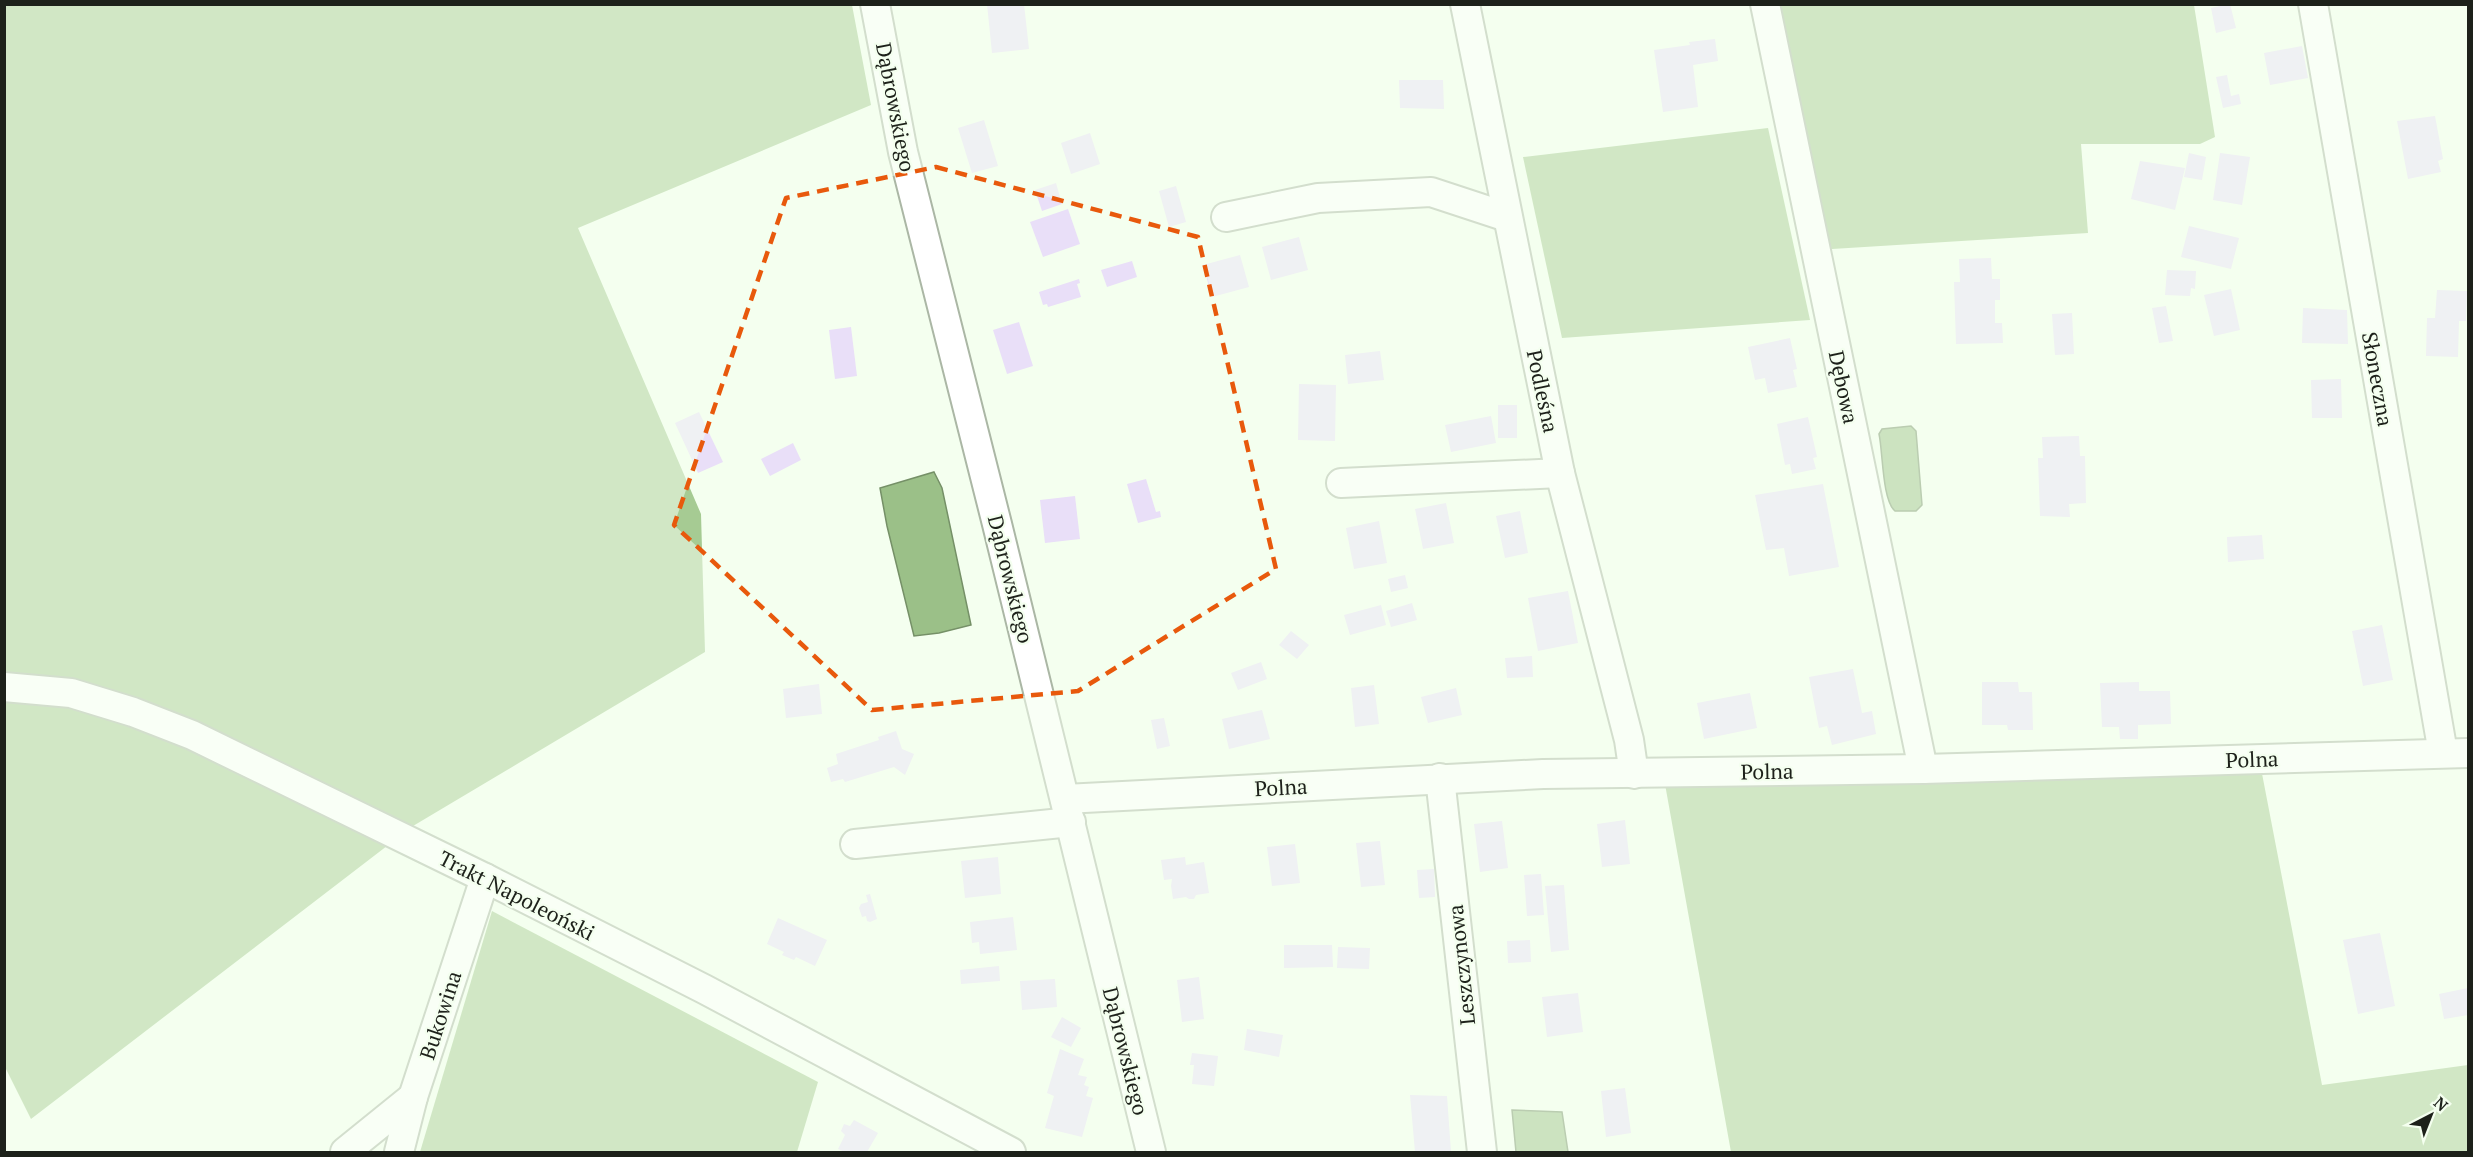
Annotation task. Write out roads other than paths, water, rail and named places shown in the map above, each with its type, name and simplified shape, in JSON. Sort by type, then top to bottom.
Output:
[{"type":"street","name":"Dąbrowskiego","points":[[875,4],[903,152],[1151,1152]]},
{"type":"street","name":"Podleśna","points":[[1464,4],[1560,473],[1629,740],[1634,774]]},
{"type":"street","name":"Dębowa","points":[[1765,4],[1923,769]]},
{"type":"street","name":"Słoneczna","points":[[2313,4],[2456,753]]},
{"type":"street","points":[[1226,217],[1318,198],[1431,192],[1507,217]]},
{"type":"street","points":[[1341,483],[1560,473]]},
{"type":"street","name":"Trakt Napoleoński","points":[[4,687],[71,693],[133,712],[192,735],[485,878],[704,989],[1001,1150]]},
{"type":"street","name":"Polna","points":[[855,844],[1068,810],[1440,778],[1543,774],[1923,769],[2456,753]]},
{"type":"street","name":"Leszczynowa","points":[[1440,778],[1482,1152]]},
{"type":"street","name":"Bukowina","points":[[399,1152],[413,1097],[485,878]]},
{"type":"street","points":[[345,1152],[413,1097]]}]
